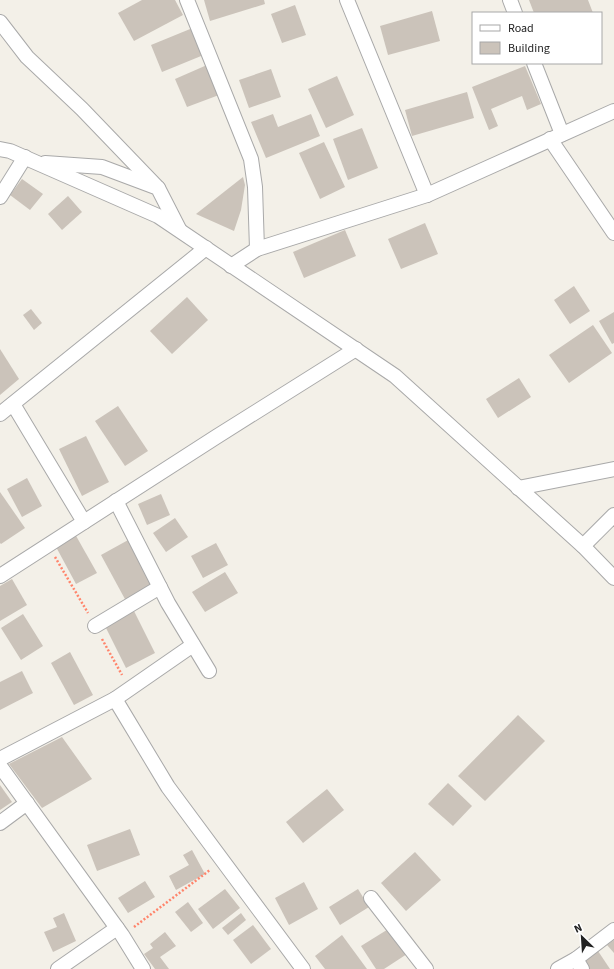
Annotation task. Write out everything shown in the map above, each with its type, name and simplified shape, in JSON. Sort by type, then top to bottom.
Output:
[{"type":"street","points":[[187,0],[251,159],[255,187],[257,249]]},
{"type":"street","points":[[347,0],[427,195]]},
{"type":"street","points":[[510,0],[515,12]]},
{"type":"street","points":[[0,22],[27,57],[82,109],[158,188],[180,231]]},
{"type":"street","points":[[534,64],[556,137],[614,234]]},
{"type":"street","points":[[232,266],[257,249],[427,195],[614,111]]},
{"type":"street","points":[[0,149],[10,151],[158,216],[395,376],[583,546],[614,578]]},
{"type":"street","points":[[30,160],[102,167],[158,188]]},
{"type":"street","points":[[0,197],[30,160]]},
{"type":"street","points":[[0,414],[206,248]]},
{"type":"street","points":[[0,576],[356,349]]},
{"type":"street","points":[[13,404],[84,522]]},
{"type":"street","points":[[518,488],[614,469]]},
{"type":"street","points":[[116,501],[160,587],[209,671]]},
{"type":"street","points":[[583,546],[614,515]]},
{"type":"street","points":[[95,626],[160,587]]},
{"type":"street","points":[[0,759],[115,699],[193,645]]},
{"type":"street","points":[[115,699],[168,787],[303,969]]},
{"type":"street","points":[[0,766],[120,932],[143,969]]},
{"type":"street","points":[[0,823],[27,803]]},
{"type":"street","points":[[371,898],[426,969]]},
{"type":"street","points":[[558,969],[579,964],[614,930]]},
{"type":"street","points":[[58,969],[120,932]]},
{"type":"path","points":[[120,932],[223,861]]},
{"type":"building","points":[[142,0],[175,0],[183,15],[134,41],[118,13]]},
{"type":"building","points":[[204,0],[264,0],[265,4],[210,21]]},
{"type":"building","points":[[529,0],[588,0],[593,12],[534,12]]},
{"type":"building","points":[[295,5],[306,35],[282,43],[271,14]]},
{"type":"building","points":[[432,11],[440,41],[388,55],[380,26]]},
{"type":"building","points":[[195,27],[206,54],[162,72],[151,45]]},
{"type":"building","points":[[207,65],[219,95],[187,107],[175,79]]},
{"type":"building","points":[[525,66],[541,104],[527,110],[522,96],[491,109],[498,126],[489,130],[472,87]]},
{"type":"building","points":[[271,69],[281,97],[249,108],[239,80]]},
{"type":"building","points":[[337,76],[354,115],[326,128],[308,89]]},
{"type":"building","points":[[467,92],[474,118],[412,136],[405,110]]},
{"type":"building","points":[[273,114],[278,127],[311,114],[320,136],[266,158],[251,122]]},
{"type":"building","points":[[362,128],[378,168],[348,180],[333,139]]},
{"type":"building","points":[[324,142],[345,187],[320,199],[299,153]]},
{"type":"building","points":[[243,177],[245,185],[241,210],[234,231],[196,214]]},
{"type":"building","points":[[22,179],[43,194],[30,210],[10,195]]},
{"type":"building","points":[[68,196],[82,212],[62,230],[48,214]]},
{"type":"building","points":[[425,223],[438,254],[401,269],[388,239]]},
{"type":"building","points":[[345,230],[356,256],[304,278],[293,252]]},
{"type":"building","points":[[574,286],[590,311],[570,324],[554,300]]},
{"type":"building","points":[[187,297],[208,320],[172,354],[150,331]]},
{"type":"building","points":[[31,309],[42,323],[34,330],[23,315]]},
{"type":"building","points":[[614,312],[614,343],[612,344],[599,321]]},
{"type":"building","points":[[593,325],[612,353],[569,383],[549,355]]},
{"type":"building","points":[[0,349],[19,379],[0,395]]},
{"type":"building","points":[[519,378],[531,397],[498,418],[486,399]]},
{"type":"building","points":[[118,406],[148,451],[125,466],[95,421]]},
{"type":"building","points":[[86,436],[109,482],[82,496],[59,449]]},
{"type":"building","points":[[27,478],[42,506],[22,517],[7,489]]},
{"type":"building","points":[[0,492],[25,528],[1,544],[0,543]]},
{"type":"building","points":[[161,494],[170,515],[147,525],[138,504]]},
{"type":"building","points":[[175,518],[188,537],[166,552],[153,533]]},
{"type":"building","points":[[75,534],[97,573],[76,584],[55,545]]},
{"type":"building","points":[[130,539],[155,585],[126,601],[101,555]]},
{"type":"building","points":[[216,543],[228,565],[203,578],[191,556]]},
{"type":"building","points":[[225,572],[238,593],[205,612],[192,592]]},
{"type":"building","points":[[12,579],[27,605],[0,621],[0,586]]},
{"type":"building","points":[[134,611],[155,653],[126,668],[105,626]]},
{"type":"building","points":[[23,614],[43,646],[21,660],[1,628]]},
{"type":"building","points":[[70,652],[93,695],[74,705],[51,663]]},
{"type":"building","points":[[22,671],[33,693],[0,710],[0,682]]},
{"type":"building","points":[[518,715],[545,741],[485,801],[458,776]]},
{"type":"building","points":[[62,737],[92,779],[42,808],[9,764]]},
{"type":"building","points":[[448,783],[472,806],[453,826],[428,804]]},
{"type":"building","points":[[0,785],[12,802],[0,810]]},
{"type":"building","points":[[327,789],[344,810],[303,843],[286,822]]},
{"type":"building","points":[[130,829],[140,855],[97,871],[87,845]]},
{"type":"building","points":[[192,850],[205,874],[176,890],[169,876],[189,865],[183,855]]},
{"type":"building","points":[[415,852],[441,880],[406,911],[381,883]]},
{"type":"building","points":[[145,881],[155,897],[128,913],[118,898]]},
{"type":"building","points":[[304,882],[318,909],[289,925],[275,898]]},
{"type":"building","points":[[225,889],[240,908],[213,929],[198,909]]},
{"type":"building","points":[[358,889],[369,907],[340,925],[329,907]]},
{"type":"building","points":[[188,902],[203,923],[191,932],[175,912]]},
{"type":"building","points":[[64,913],[76,941],[53,952],[44,932],[57,927],[53,918]]},
{"type":"building","points":[[241,913],[246,920],[228,935],[222,928]]},
{"type":"building","points":[[253,925],[271,949],[251,964],[233,940]]},
{"type":"building","points":[[390,928],[407,954],[384,969],[376,969],[361,946]]},
{"type":"building","points":[[165,932],[176,946],[160,957],[169,969],[155,969],[144,954],[153,948],[150,944]]},
{"type":"building","points":[[342,935],[367,969],[325,969],[315,956]]},
{"type":"building","points":[[614,940],[614,953],[607,945]]},
{"type":"building","points":[[598,951],[610,969],[587,969],[582,961]]}]
